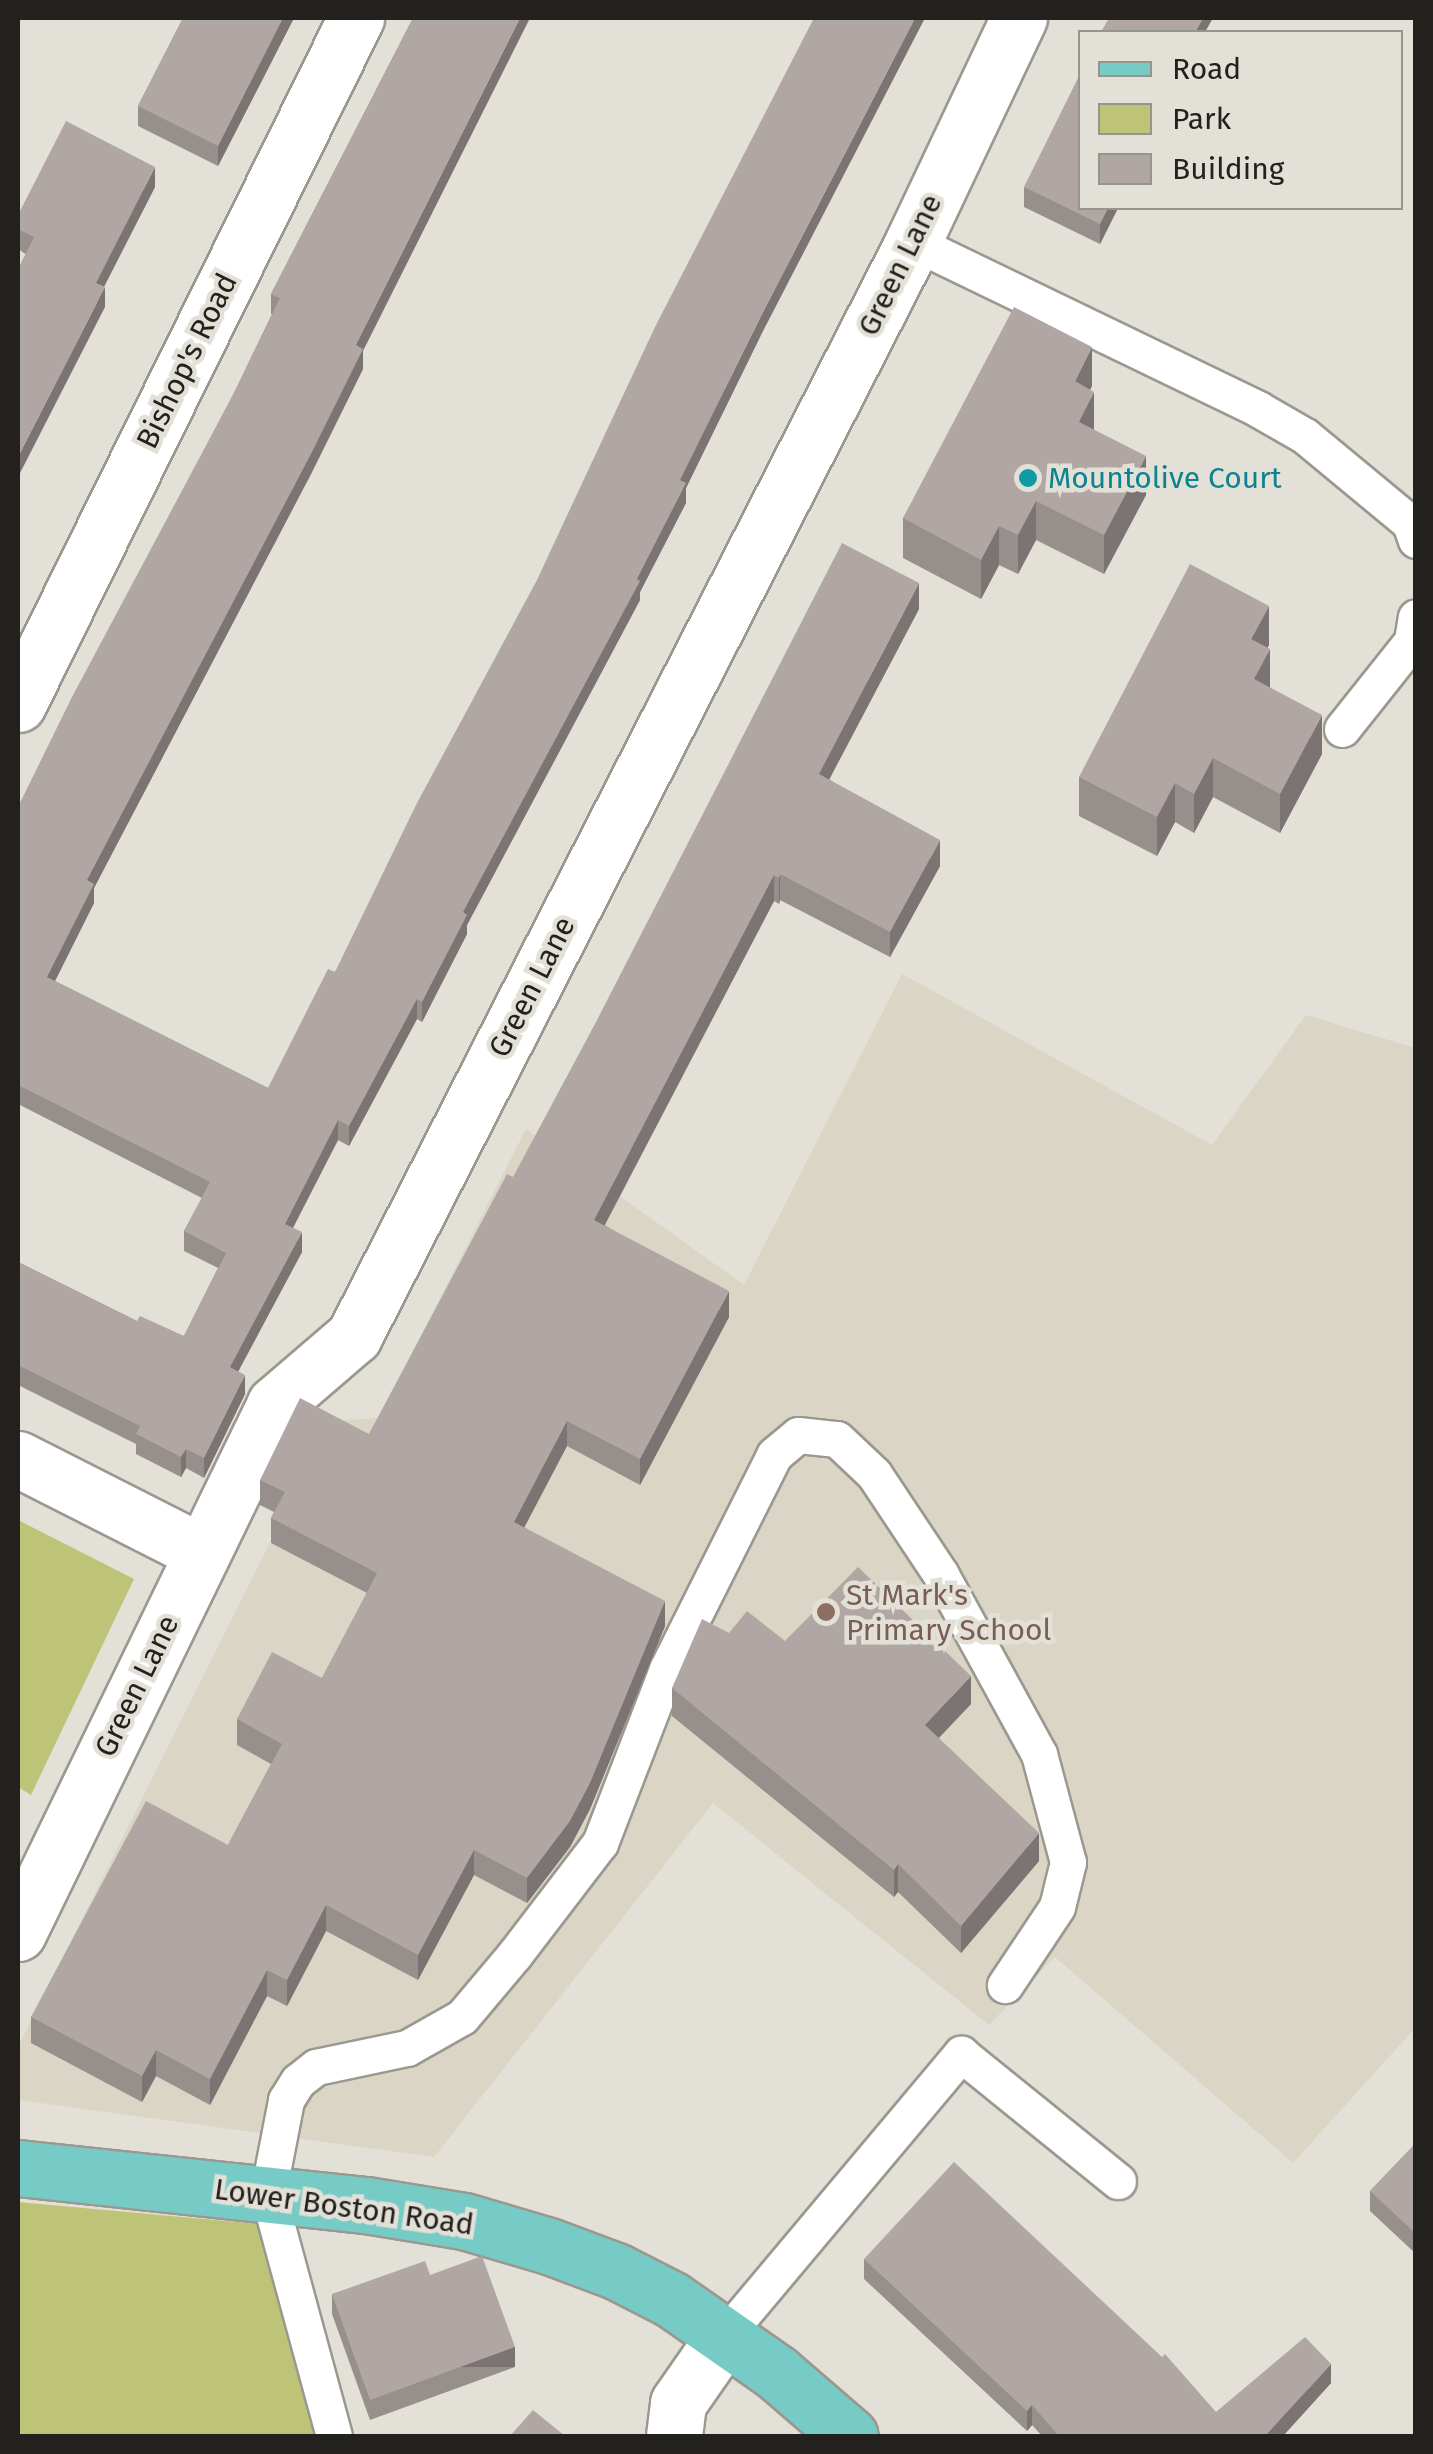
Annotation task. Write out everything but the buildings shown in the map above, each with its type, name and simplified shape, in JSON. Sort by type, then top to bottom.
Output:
[{"type":"main road","name":"Lower Boston Road","points":[[18,2168],[268,2193],[464,2221],[550,2246],[616,2270],[726,2334],[850,2436]]},
{"type":"street","name":"Bishop's Road","points":[[18,704],[356,18]]},
{"type":"street","name":"Green Lane","points":[[18,1934],[275,1404],[354,1336],[913,242],[1014,19]]},
{"type":"street","points":[[18,1459],[201,1552]]},
{"type":"street","points":[[674,2436],[678,2403],[726,2334]]},
{"type":"lane","points":[[913,242],[1258,408],[1305,436],[1410,524],[1416,540]]},
{"type":"lane","points":[[1342,730],[1412,641],[1416,617]]},
{"type":"lane","points":[[334,2436],[268,2193],[286,2100],[298,2080],[316,2066],[407,2048],[462,2017],[600,1843],[667,1670],[774,1455],[798,1435],[837,1439],[874,1474],[941,1575],[1039,1754],[1068,1862],[1057,1907],[1005,1985]]},
{"type":"lane","points":[[726,2334],[961,2054],[1118,2181]]},
{"type":"shaded area","name":"St Mark's Primary School","points":[[902,974],[1212,1145],[1306,1015],[1415,1048],[1415,2028],[1293,2163],[1055,1957],[989,2025],[713,1803],[434,2157],[18,2100],[18,2047],[331,1421],[379,1418],[526,1129],[744,1285]]},
{"type":"green space","points":[[18,1520],[134,1579],[31,1795],[18,1787]]},
{"type":"green space","points":[[18,2202],[270,2225],[321,2436],[18,2436]]},
{"type":"place","name":"Mountolive Court","points":[[1028,478]]},
{"type":"place","name":"St Mark's Primary School","points":[[826,1612]]}]
